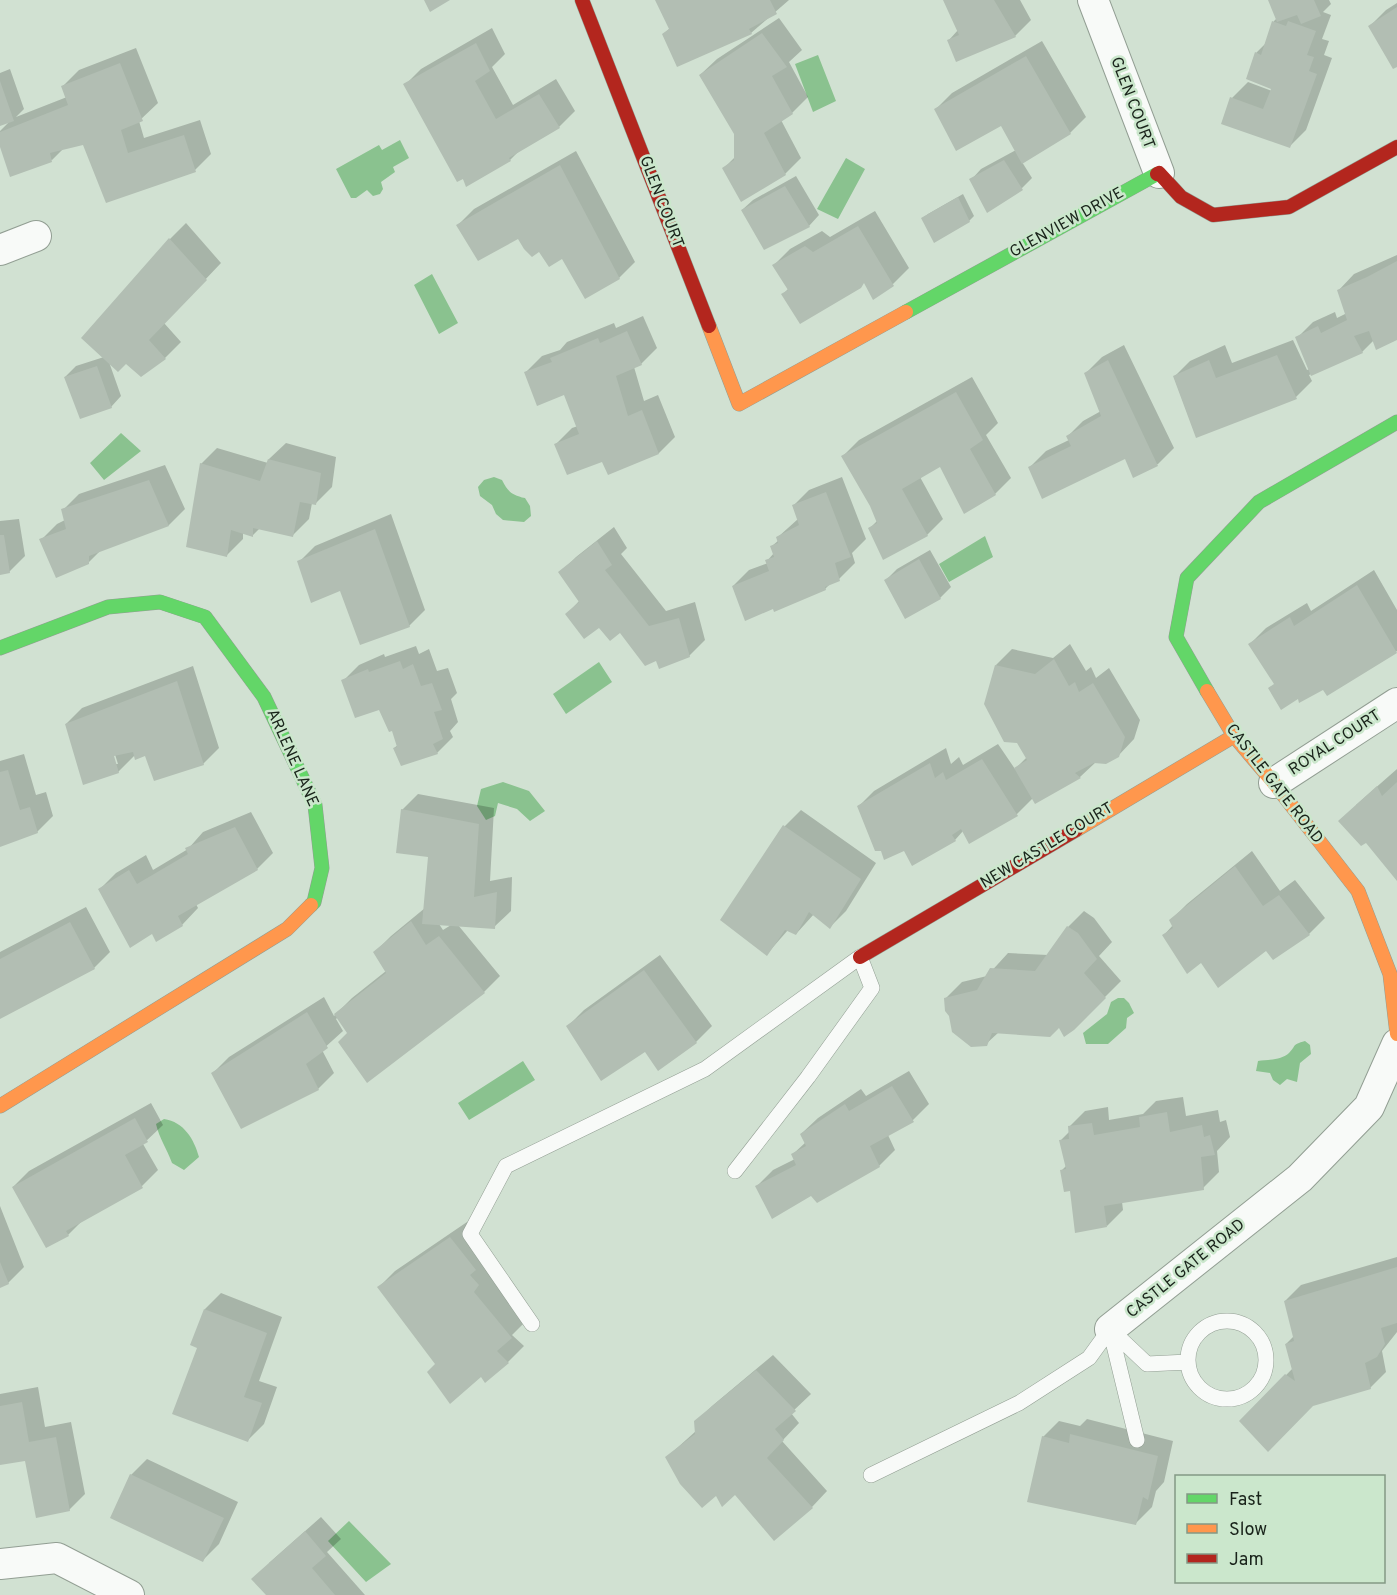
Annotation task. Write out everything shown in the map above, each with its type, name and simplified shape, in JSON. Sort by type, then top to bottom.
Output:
[{"type":"street","name":"GLEN COURT","points":[[582,0],[739,404]]},
{"type":"street","name":"GLEN COURT","points":[[1093,0],[1159,173]]},
{"type":"street","points":[[1159,173],[1181,197],[1213,215],[1289,207],[1397,147]]},
{"type":"street","name":"GLENVIEW DRIVE","points":[[739,404],[1159,173]]},
{"type":"street","points":[[0,250],[36,236]]},
{"type":"street","name":"CASTLE GATE ROAD","points":[[1397,422],[1259,502],[1187,578],[1176,637],[1234,736],[1274,783],[1358,891],[1390,974],[1397,1034]]},
{"type":"street","name":"ARLENE LANE","points":[[0,648],[108,607],[160,602],[205,617],[264,697],[315,805],[322,868],[314,902],[287,929],[0,1106]]},
{"type":"street","name":"ROYAL COURT","points":[[1274,783],[1397,703]]},
{"type":"street","name":"NEW CASTLE COURT","points":[[860,957],[1234,736]]},
{"type":"street","name":"CASTLE GATE ROAD","points":[[1110,1329],[1300,1178],[1370,1107],[1397,1044]]},
{"type":"street","points":[[0,1564],[57,1558],[129,1595]]},
{"type":"lane","points":[[532,1324],[470,1234],[506,1166],[705,1069],[860,957],[872,988],[808,1077],[735,1171]]},
{"type":"lane","points":[[1226,1321],[1250,1328],[1259,1337],[1266,1360],[1264,1374],[1257,1386],[1247,1394],[1220,1399],[1208,1394],[1198,1385],[1191,1374],[1188,1362],[1190,1350],[1199,1334],[1214,1323],[1226,1321]]},
{"type":"lane","points":[[1110,1329],[1147,1364],[1188,1362]]},
{"type":"lane","points":[[1110,1329],[1137,1440]]},
{"type":"lane","points":[[871,1474],[1019,1402],[1089,1358],[1110,1329]]},
{"type":"shaded area","points":[[818,55],[836,101],[813,112],[795,64]]},
{"type":"shaded area","points":[[400,140],[409,158],[393,167],[395,172],[381,182],[383,189],[380,194],[373,196],[367,190],[356,198],[351,198],[336,169],[379,145],[382,150]]},
{"type":"shaded area","points":[[846,158],[865,169],[838,219],[817,209]]},
{"type":"shaded area","points":[[432,274],[458,323],[439,334],[414,285]]},
{"type":"shaded area","points":[[121,433],[141,451],[104,480],[90,463]]},
{"type":"shaded area","points":[[494,477],[502,480],[511,492],[525,498],[530,506],[531,516],[524,522],[503,520],[496,514],[492,505],[480,496],[478,487],[484,480]]},
{"type":"shaded area","points":[[985,536],[993,557],[949,582],[939,564]]},
{"type":"shaded area","points":[[599,662],[612,682],[566,714],[553,694]]},
{"type":"shaded area","points":[[503,782],[529,791],[545,811],[530,821],[517,809],[498,803],[495,816],[486,820],[477,806],[481,789]]},
{"type":"shaded area","points":[[1124,998],[1134,1013],[1127,1018],[1126,1028],[1108,1044],[1086,1044],[1083,1033],[1107,1014],[1111,1002]]},
{"type":"shaded area","points":[[1305,1041],[1310,1045],[1311,1054],[1300,1063],[1297,1082],[1287,1079],[1280,1085],[1273,1080],[1270,1073],[1256,1071],[1258,1061],[1282,1057],[1289,1053],[1296,1044]]},
{"type":"shaded area","points":[[523,1061],[535,1080],[469,1120],[458,1103]]},
{"type":"shaded area","points":[[164,1119],[183,1128],[197,1150],[199,1157],[184,1170],[172,1163],[159,1134],[156,1124]]},
{"type":"shaded area","points":[[349,1521],[391,1564],[366,1582],[328,1541]]},
{"type":"building","points":[[424,0],[450,0],[430,12]]},
{"type":"building","points":[[655,0],[770,0],[777,14],[749,29],[752,34],[677,67],[662,34],[669,29]]},
{"type":"building","points":[[943,0],[994,0],[1016,37],[956,62],[947,40],[959,35]]},
{"type":"building","points":[[1268,0],[1314,0],[1321,16],[1301,24],[1297,15],[1277,22]]},
{"type":"building","points":[[1397,7],[1397,67],[1393,69],[1368,26]]},
{"type":"building","points":[[1272,21],[1286,26],[1288,21],[1316,31],[1307,55],[1314,57],[1309,71],[1317,74],[1290,148],[1221,124],[1230,97],[1263,109],[1271,89],[1246,79],[1255,52],[1261,55]]},
{"type":"building","points":[[762,33],[787,67],[772,76],[793,114],[764,133],[786,175],[741,202],[722,168],[734,160],[734,134],[699,75]]},
{"type":"building","points":[[476,43],[490,71],[475,81],[496,119],[539,94],[560,128],[509,158],[511,161],[466,187],[463,179],[457,182],[403,84]]},
{"type":"building","points":[[1026,56],[1071,134],[1022,164],[1001,126],[956,151],[934,109]]},
{"type":"building","points":[[120,63],[143,121],[121,130],[128,153],[184,135],[196,172],[106,203],[83,145],[50,153],[52,162],[10,177],[0,147],[0,132],[68,105],[61,86]]},
{"type":"building","points":[[0,81],[14,121],[0,126]]},
{"type":"building","points":[[1004,160],[1023,190],[987,213],[969,179]]},
{"type":"building","points":[[560,165],[620,279],[585,299],[562,259],[549,267],[539,252],[532,257],[518,239],[478,261],[456,225]]},
{"type":"building","points":[[785,186],[810,227],[764,250],[741,210]]},
{"type":"building","points":[[958,197],[970,222],[934,243],[921,218]]},
{"type":"building","points":[[858,226],[894,286],[873,300],[864,283],[861,288],[800,324],[781,294],[788,290],[772,265],[805,246],[813,252]]},
{"type":"building","points":[[169,238],[207,280],[149,340],[166,359],[141,377],[126,364],[118,372],[81,338]]},
{"type":"building","points":[[1397,261],[1397,340],[1376,350],[1369,331],[1354,336],[1363,353],[1311,376],[1295,337],[1318,326],[1321,333],[1347,320],[1337,290]]},
{"type":"building","points":[[627,331],[642,365],[616,376],[628,416],[642,410],[659,454],[608,475],[602,462],[567,475],[554,444],[579,434],[564,395],[537,406],[524,372],[552,362],[550,358],[598,338],[600,343]]},
{"type":"building","points":[[1277,355],[1297,399],[1196,438],[1173,376],[1209,360],[1216,378]]},
{"type":"building","points":[[1108,360],[1158,466],[1133,478],[1125,459],[1042,499],[1028,467],[1071,446],[1066,436],[1101,416],[1084,373]]},
{"type":"building","points":[[97,366],[112,408],[80,419],[64,377]]},
{"type":"building","points":[[956,392],[983,440],[970,449],[996,495],[964,514],[940,467],[902,489],[928,536],[883,560],[868,528],[877,523],[870,506],[841,456]]},
{"type":"building","points":[[268,459],[321,473],[316,505],[300,502],[293,537],[253,528],[253,537],[231,530],[227,557],[186,547],[200,463],[260,481]]},
{"type":"building","points":[[149,480],[169,526],[89,556],[89,564],[56,578],[39,539],[66,529],[61,509]]},
{"type":"building","points":[[826,492],[851,557],[835,563],[840,581],[825,587],[826,590],[774,612],[773,609],[745,621],[732,586],[769,571],[765,560],[774,557],[770,546],[778,543],[776,537],[799,525],[792,505]]},
{"type":"building","points":[[375,529],[410,627],[360,645],[340,591],[311,603],[297,561]]},
{"type":"building","points":[[0,535],[4,535],[10,573],[0,575]]},
{"type":"building","points":[[597,541],[612,565],[605,570],[649,626],[679,618],[690,657],[659,669],[656,661],[645,666],[620,633],[610,641],[599,628],[584,639],[565,614],[579,602],[558,572]]},
{"type":"building","points":[[919,559],[941,599],[905,619],[884,580]]},
{"type":"building","points":[[1357,585],[1397,653],[1327,696],[1323,690],[1299,703],[1298,699],[1281,710],[1268,688],[1274,684],[1248,644],[1290,617],[1294,626]]},
{"type":"building","points":[[1054,659],[1069,686],[1075,682],[1079,692],[1093,683],[1125,737],[1119,757],[1106,764],[1094,763],[1075,773],[1081,778],[1035,804],[1014,768],[1027,760],[1017,743],[1004,742],[984,704],[995,665],[1035,674]]},
{"type":"building","points":[[400,661],[403,669],[413,664],[421,686],[432,683],[442,710],[434,712],[443,739],[433,744],[438,754],[401,766],[393,748],[397,747],[392,731],[389,732],[379,710],[355,718],[341,680],[368,669],[369,672]]},
{"type":"building","points":[[177,681],[204,765],[154,781],[145,756],[135,760],[133,752],[114,756],[119,773],[83,785],[65,724]]},
{"type":"building","points":[[982,759],[1018,816],[969,844],[961,829],[952,835],[956,841],[912,866],[904,851],[884,860],[881,851],[875,851],[857,806],[930,763],[935,778],[943,772],[946,780]]},
{"type":"building","points":[[8,770],[20,810],[30,807],[38,833],[0,847],[0,772]]},
{"type":"building","points":[[1397,782],[1397,881],[1366,843],[1361,846],[1338,821],[1377,786],[1382,796]]},
{"type":"building","points":[[401,809],[479,824],[474,897],[497,892],[495,929],[422,924],[428,857],[396,853]]},
{"type":"building","points":[[783,825],[861,879],[830,929],[809,912],[796,935],[785,930],[767,956],[720,920]]},
{"type":"building","points":[[235,827],[258,870],[178,916],[183,926],[156,942],[152,934],[130,948],[98,889],[129,870],[137,884],[188,854],[185,848]]},
{"type":"building","points":[[1235,866],[1263,906],[1279,895],[1310,935],[1273,960],[1266,951],[1218,988],[1201,963],[1187,974],[1162,935],[1173,928],[1169,920]]},
{"type":"building","points":[[411,921],[426,945],[439,936],[485,993],[367,1083],[338,1042],[347,1033],[334,1014],[386,973],[373,952]]},
{"type":"building","points":[[70,922],[95,969],[0,1019],[0,959]]},
{"type":"building","points":[[1067,926],[1078,933],[1097,959],[1084,973],[1106,998],[1074,1030],[1064,1037],[1059,1028],[1050,1037],[992,1033],[987,1046],[971,1047],[952,1032],[949,1016],[945,1011],[944,998],[977,990],[990,968],[1035,971]]},
{"type":"building","points":[[644,970],[697,1043],[658,1071],[645,1052],[601,1081],[566,1026]]},
{"type":"building","points":[[307,1012],[328,1048],[306,1064],[319,1090],[241,1129],[211,1073]]},
{"type":"building","points":[[892,1086],[914,1122],[870,1146],[880,1167],[817,1203],[811,1196],[772,1219],[755,1186],[796,1165],[791,1154],[806,1146],[800,1134],[845,1104],[849,1111]]},
{"type":"building","points":[[1167,1112],[1170,1132],[1202,1125],[1204,1137],[1210,1135],[1215,1155],[1201,1157],[1204,1190],[1104,1206],[1107,1227],[1075,1233],[1070,1191],[1064,1192],[1060,1170],[1066,1169],[1059,1140],[1069,1139],[1068,1126],[1092,1123],[1094,1135],[1140,1127],[1139,1117]]},
{"type":"building","points":[[135,1118],[148,1142],[125,1155],[143,1188],[66,1231],[69,1236],[46,1248],[12,1187]]},
{"type":"building","points":[[450,1237],[476,1270],[470,1275],[479,1285],[474,1292],[512,1338],[497,1351],[509,1363],[485,1383],[481,1377],[450,1404],[427,1372],[435,1364],[377,1287]]},
{"type":"building","points":[[0,1262],[9,1284],[0,1288]]},
{"type":"building","points":[[1397,1267],[1397,1323],[1381,1328],[1385,1344],[1377,1357],[1365,1363],[1371,1389],[1313,1406],[1268,1452],[1239,1421],[1285,1374],[1295,1381],[1285,1344],[1294,1341],[1284,1301]]},
{"type":"building","points":[[204,1309],[267,1333],[244,1397],[262,1403],[248,1442],[172,1414],[197,1348],[190,1345]]},
{"type":"building","points":[[756,1370],[796,1411],[775,1429],[784,1440],[767,1458],[813,1508],[774,1541],[735,1495],[722,1507],[716,1496],[702,1508],[680,1484],[665,1457],[695,1434],[694,1421]]},
{"type":"building","points":[[22,1402],[29,1442],[56,1437],[70,1511],[36,1518],[25,1461],[0,1465],[0,1406]]},
{"type":"building","points":[[1070,1434],[1158,1456],[1148,1500],[1143,1497],[1136,1525],[1027,1502],[1042,1436],[1069,1443]]},
{"type":"building","points":[[130,1474],[224,1518],[203,1562],[110,1518]]},
{"type":"building","points":[[305,1531],[326,1556],[312,1568],[335,1595],[266,1595],[251,1579]]},
{"type":"traffic: fast","points":[[906,312],[1157,174]]},
{"type":"traffic: fast","points":[[1207,691],[1176,637],[1187,578],[1259,502],[1397,422]]},
{"type":"traffic: fast","points":[[0,648],[108,607],[160,602],[205,617],[264,697],[315,805],[322,868],[314,902],[311,905]]},
{"type":"traffic: slow","points":[[709,326],[739,404],[906,312]]},
{"type":"traffic: slow","points":[[1207,691],[1234,736],[1274,783],[1358,891],[1390,974],[1397,1034]]},
{"type":"traffic: slow","points":[[1076,830],[1234,736]]},
{"type":"traffic: slow","points":[[0,1106],[287,929],[311,905]]},
{"type":"traffic: jam","points":[[582,0],[709,326]]},
{"type":"traffic: jam","points":[[1157,174],[1159,173],[1181,197],[1213,215],[1289,207],[1397,147]]},
{"type":"traffic: jam","points":[[860,957],[1076,830]]}]
